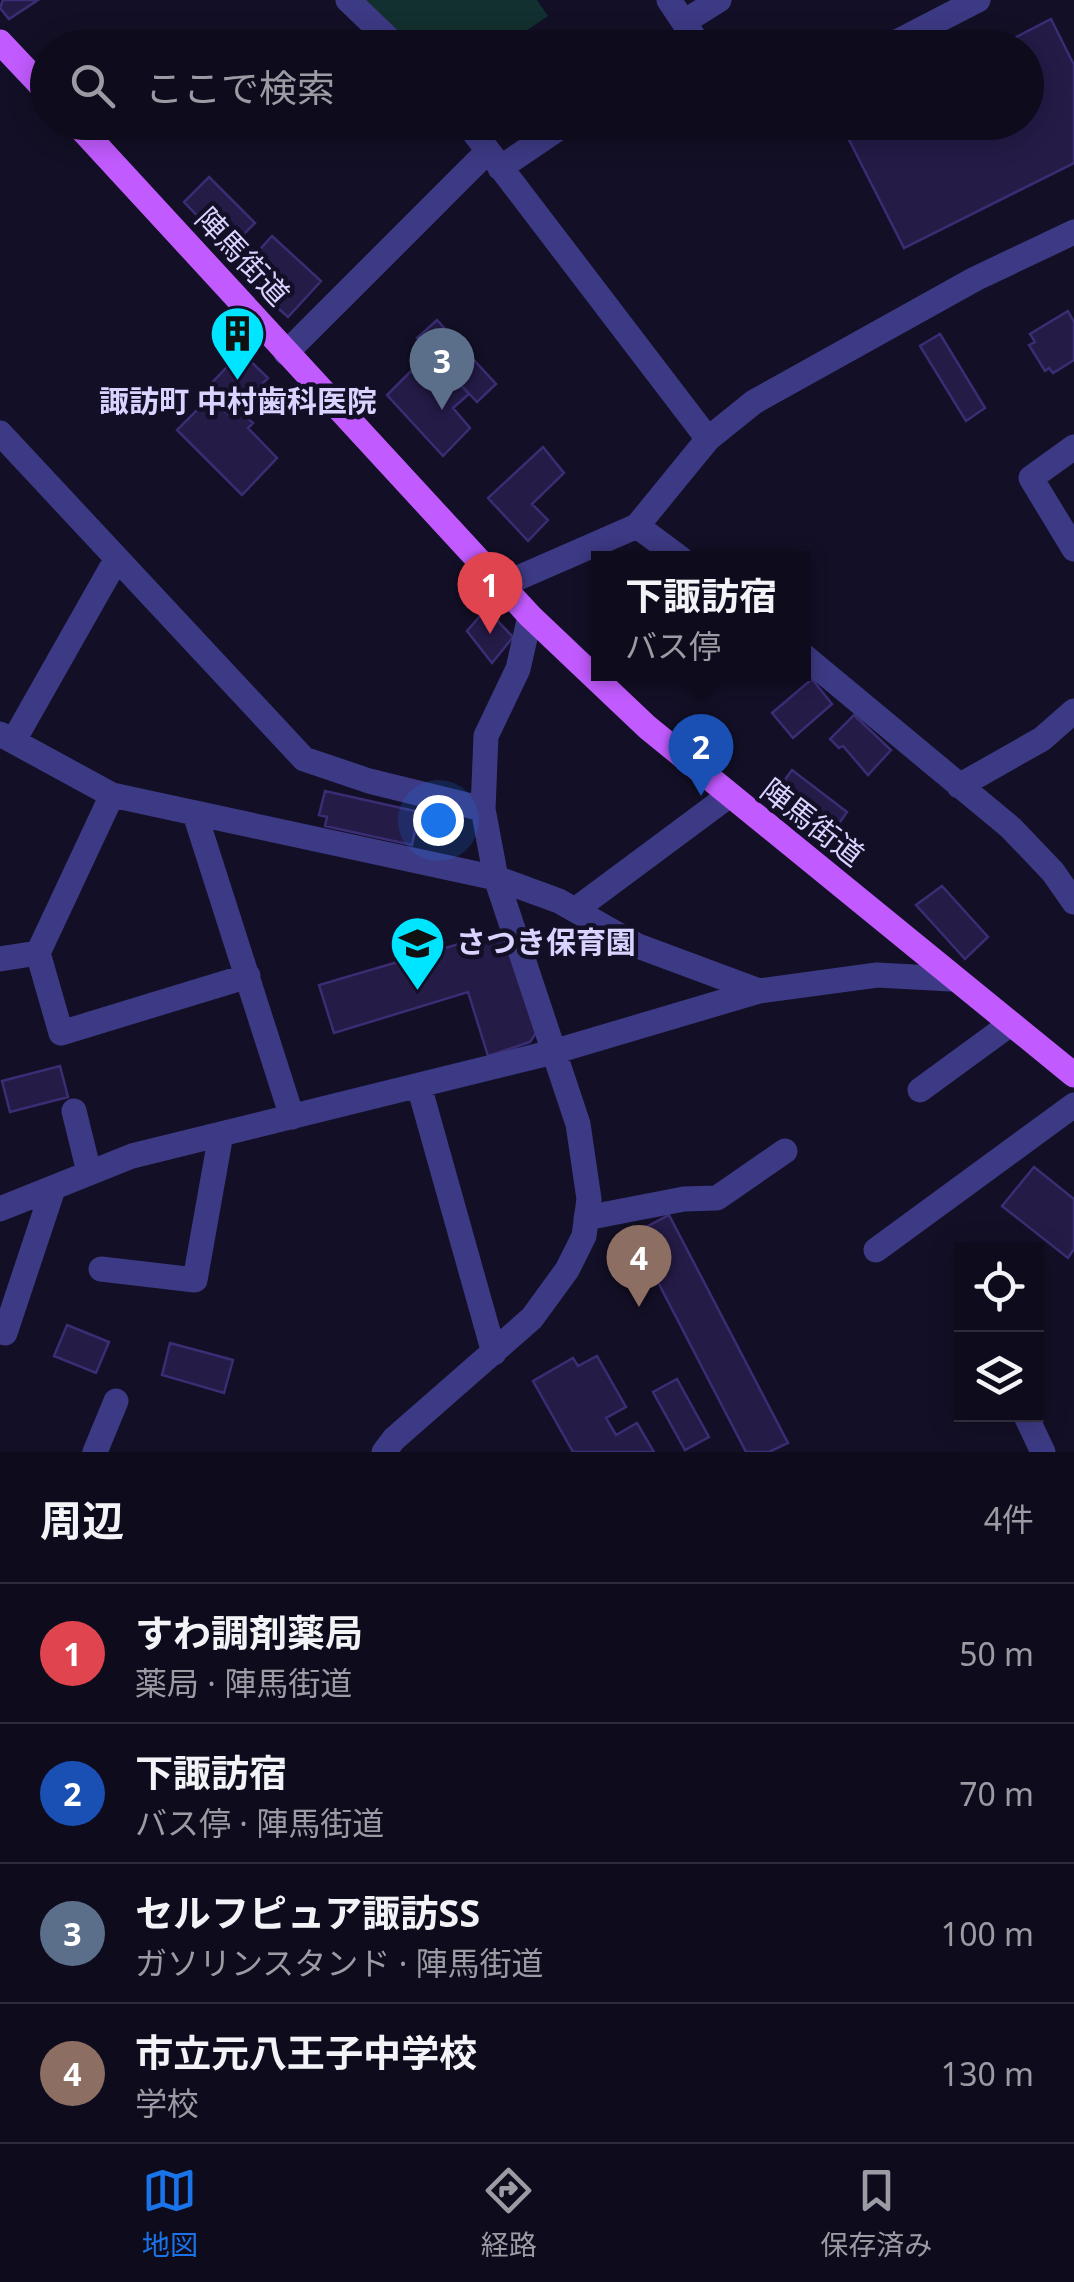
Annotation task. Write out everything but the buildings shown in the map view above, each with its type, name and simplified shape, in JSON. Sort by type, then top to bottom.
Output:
[{"type":"main road","points":[[0,42],[30,74]]},
{"type":"main road","name":"陣馬街道","points":[[91,140],[530,616],[591,672]]},
{"type":"main road","name":"陣馬街道","points":[[601,681],[727,797],[1074,1075]]},
{"type":"street","points":[[348,0],[379,30]]},
{"type":"street","points":[[669,0],[689,30]]},
{"type":"street","points":[[684,22],[718,0]]},
{"type":"street","points":[[920,30],[978,0]]},
{"type":"street","points":[[479,140],[708,439]]},
{"type":"street","points":[[286,353],[494,160],[533,140]]},
{"type":"street","points":[[502,586],[637,526],[708,439],[754,402],[975,279],[1074,232]]},
{"type":"street","points":[[0,434],[304,759],[369,781],[483,809]]},
{"type":"street","points":[[1074,446],[1031,478],[1074,549]]},
{"type":"street","points":[[637,526],[671,551]]},
{"type":"street","points":[[116,560],[7,737],[112,795],[496,878],[575,910],[638,946],[759,991]]},
{"type":"street","points":[[384,1452],[394,1438],[532,1318],[567,1270],[584,1236],[584,1152],[496,878],[483,809],[486,736],[518,669],[530,616]]},
{"type":"street","points":[[811,662],[1011,828],[1070,887]]},
{"type":"street","points":[[959,786],[1042,739],[1074,711]]},
{"type":"street","points":[[112,795],[38,953],[61,1033],[248,976]]},
{"type":"street","points":[[575,910],[727,797]]},
{"type":"street","points":[[195,814],[292,1117]]},
{"type":"street","points":[[0,958],[38,953]]},
{"type":"street","points":[[0,1209],[89,1172],[221,1134],[553,1052],[759,991],[877,975],[951,979]]},
{"type":"street","points":[[920,1090],[1010,1025]]},
{"type":"street","points":[[419,1086],[494,1353]]},
{"type":"street","points":[[876,1250],[1074,1105]]},
{"type":"street","points":[[74,1111],[89,1172]]},
{"type":"street","points":[[101,1268],[195,1280],[221,1134]]},
{"type":"street","points":[[586,1218],[684,1199],[718,1198],[785,1151]]},
{"type":"street","points":[[5,1333],[53,1190]]},
{"type":"street","points":[[94,1452],[116,1400]]},
{"type":"street","points":[[1029,1422],[1043,1452]]},
{"type":"green space","points":[[359,0],[537,0],[548,16],[528,30],[392,30]]},
{"type":"place","name":"諏訪町 中村歯科医院","points":[[238,383]]},
{"type":"place","name":"セルフピュア諏訪SS","points":[[442,410]]},
{"type":"place","name":"すわ調剤薬局","points":[[490,634]]},
{"type":"place","name":"下諏訪宿","points":[[701,796]]},
{"type":"place","name":"さつき保育園","points":[[417,992]]},
{"type":"place","name":"市立元八王子中学校","points":[[639,1307]]}]
